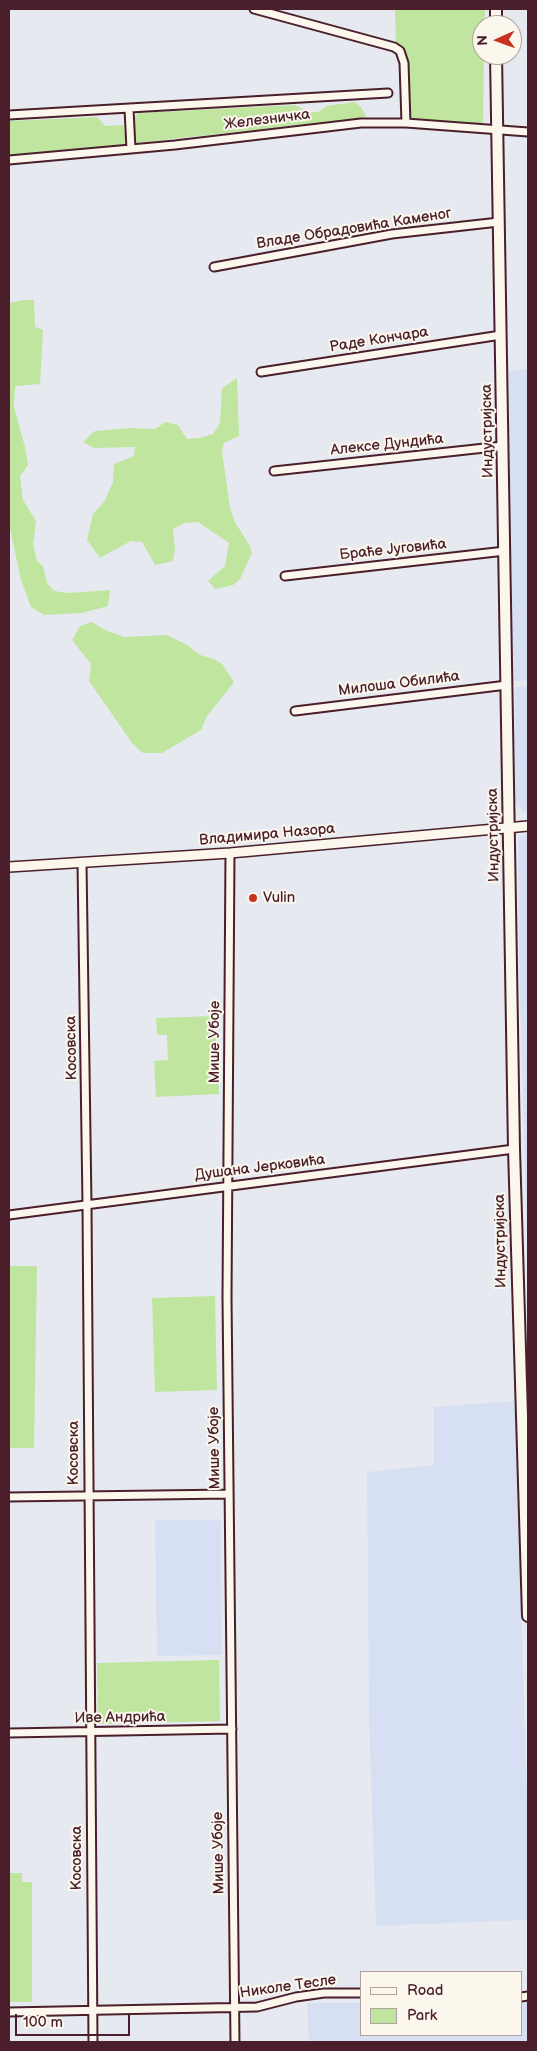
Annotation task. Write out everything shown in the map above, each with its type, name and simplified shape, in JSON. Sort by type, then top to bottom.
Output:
[{"type":"main road","name":"Индустријска","points":[[496,65],[508,685],[514,1149],[528,1616]]},
{"type":"street","points":[[254,9],[394,47],[400,51],[404,63],[406,123]]},
{"type":"street","name":"Железничка","points":[[9,115],[388,93]]},
{"type":"street","points":[[128,109],[131,149]]},
{"type":"street","name":"Железничка","points":[[9,160],[131,149],[361,123],[406,123],[528,132]]},
{"type":"street","name":"Владе Обрадовића Каменог","points":[[214,267],[392,234],[499,222]]},
{"type":"street","name":"Раде Кончара","points":[[261,372],[501,335]]},
{"type":"street","name":"Алексе Дундића","points":[[274,470],[503,446]]},
{"type":"street","name":"Браће Југовића","points":[[285,576],[505,551]]},
{"type":"street","name":"Милоша Обилића","points":[[295,711],[508,685]]},
{"type":"street","name":"Владимира Назора","points":[[9,867],[230,853],[528,826]]},
{"type":"street","name":"Мише Убоје","points":[[230,853],[227,1187],[235,2042]]},
{"type":"street","name":"Косовска","points":[[82,863],[87,1204],[93,2042]]},
{"type":"street","name":"Душана Јерковића","points":[[9,1215],[514,1149]]},
{"type":"street","points":[[9,1496],[229,1494]]},
{"type":"street","name":"Иве Андрића","points":[[9,1733],[232,1729]]},
{"type":"street","name":"Николе Тесле","points":[[9,2012],[257,2007],[324,1993],[360,1993]]},
{"type":"shaded area","points":[[528,369],[528,680],[511,682],[509,371]]},
{"type":"shaded area","points":[[528,686],[528,812],[525,812],[514,801],[515,687]]},
{"type":"shaded area","points":[[528,835],[528,1274],[519,961],[518,836]]},
{"type":"shaded area","points":[[515,1401],[528,1833],[528,1920],[376,1926],[369,1721],[367,1472],[434,1465],[434,1407]]},
{"type":"shaded area","points":[[155,1520],[221,1520],[222,1655],[157,1656]]},
{"type":"shaded area","points":[[522,2002],[528,2002],[528,2042],[309,2042],[307,2003],[360,2003],[360,2036],[522,2036]]},
{"type":"green space","points":[[395,9],[485,9],[485,15],[472,15],[472,65],[484,65],[483,126],[411,123],[407,61],[402,49],[396,44]]},
{"type":"green space","points":[[355,102],[361,107],[366,116],[362,118],[136,143],[134,117],[138,113],[295,105],[309,112],[318,112],[326,106]]},
{"type":"green space","points":[[97,117],[105,126],[124,125],[126,145],[9,155],[9,121]]},
{"type":"green space","points":[[34,300],[35,327],[43,330],[40,384],[15,386],[14,407],[28,465],[20,476],[23,500],[36,521],[33,544],[37,561],[43,566],[47,583],[54,591],[69,593],[110,590],[108,606],[82,613],[44,615],[31,607],[21,580],[9,524],[9,303]]},
{"type":"green space","points":[[237,378],[239,436],[224,443],[222,452],[230,508],[235,522],[250,546],[252,553],[240,579],[233,585],[215,589],[208,581],[225,566],[229,543],[198,522],[184,523],[173,529],[175,549],[173,561],[155,565],[142,542],[131,541],[100,558],[87,540],[93,514],[104,502],[113,482],[114,464],[134,456],[135,447],[94,448],[83,442],[95,431],[130,428],[155,429],[165,422],[178,425],[187,439],[213,434],[220,423],[222,388]]},
{"type":"green space","points":[[92,622],[105,630],[124,637],[167,635],[187,645],[200,655],[214,659],[222,664],[234,682],[207,716],[201,730],[162,753],[143,753],[132,743],[89,681],[91,664],[72,640],[80,626]]},
{"type":"green space","points":[[215,1016],[219,1094],[156,1097],[154,1061],[168,1060],[167,1035],[157,1035],[156,1018]]},
{"type":"green space","points":[[9,1266],[37,1266],[34,1448],[9,1448]]},
{"type":"green space","points":[[215,1296],[217,1390],[155,1392],[152,1298]]},
{"type":"green space","points":[[219,1660],[220,1721],[98,1724],[97,1663]]},
{"type":"green space","points":[[9,1873],[22,1873],[22,1882],[32,1882],[32,2002],[9,2002]]},
{"type":"place","name":"Vulin","points":[[253,898]]}]
